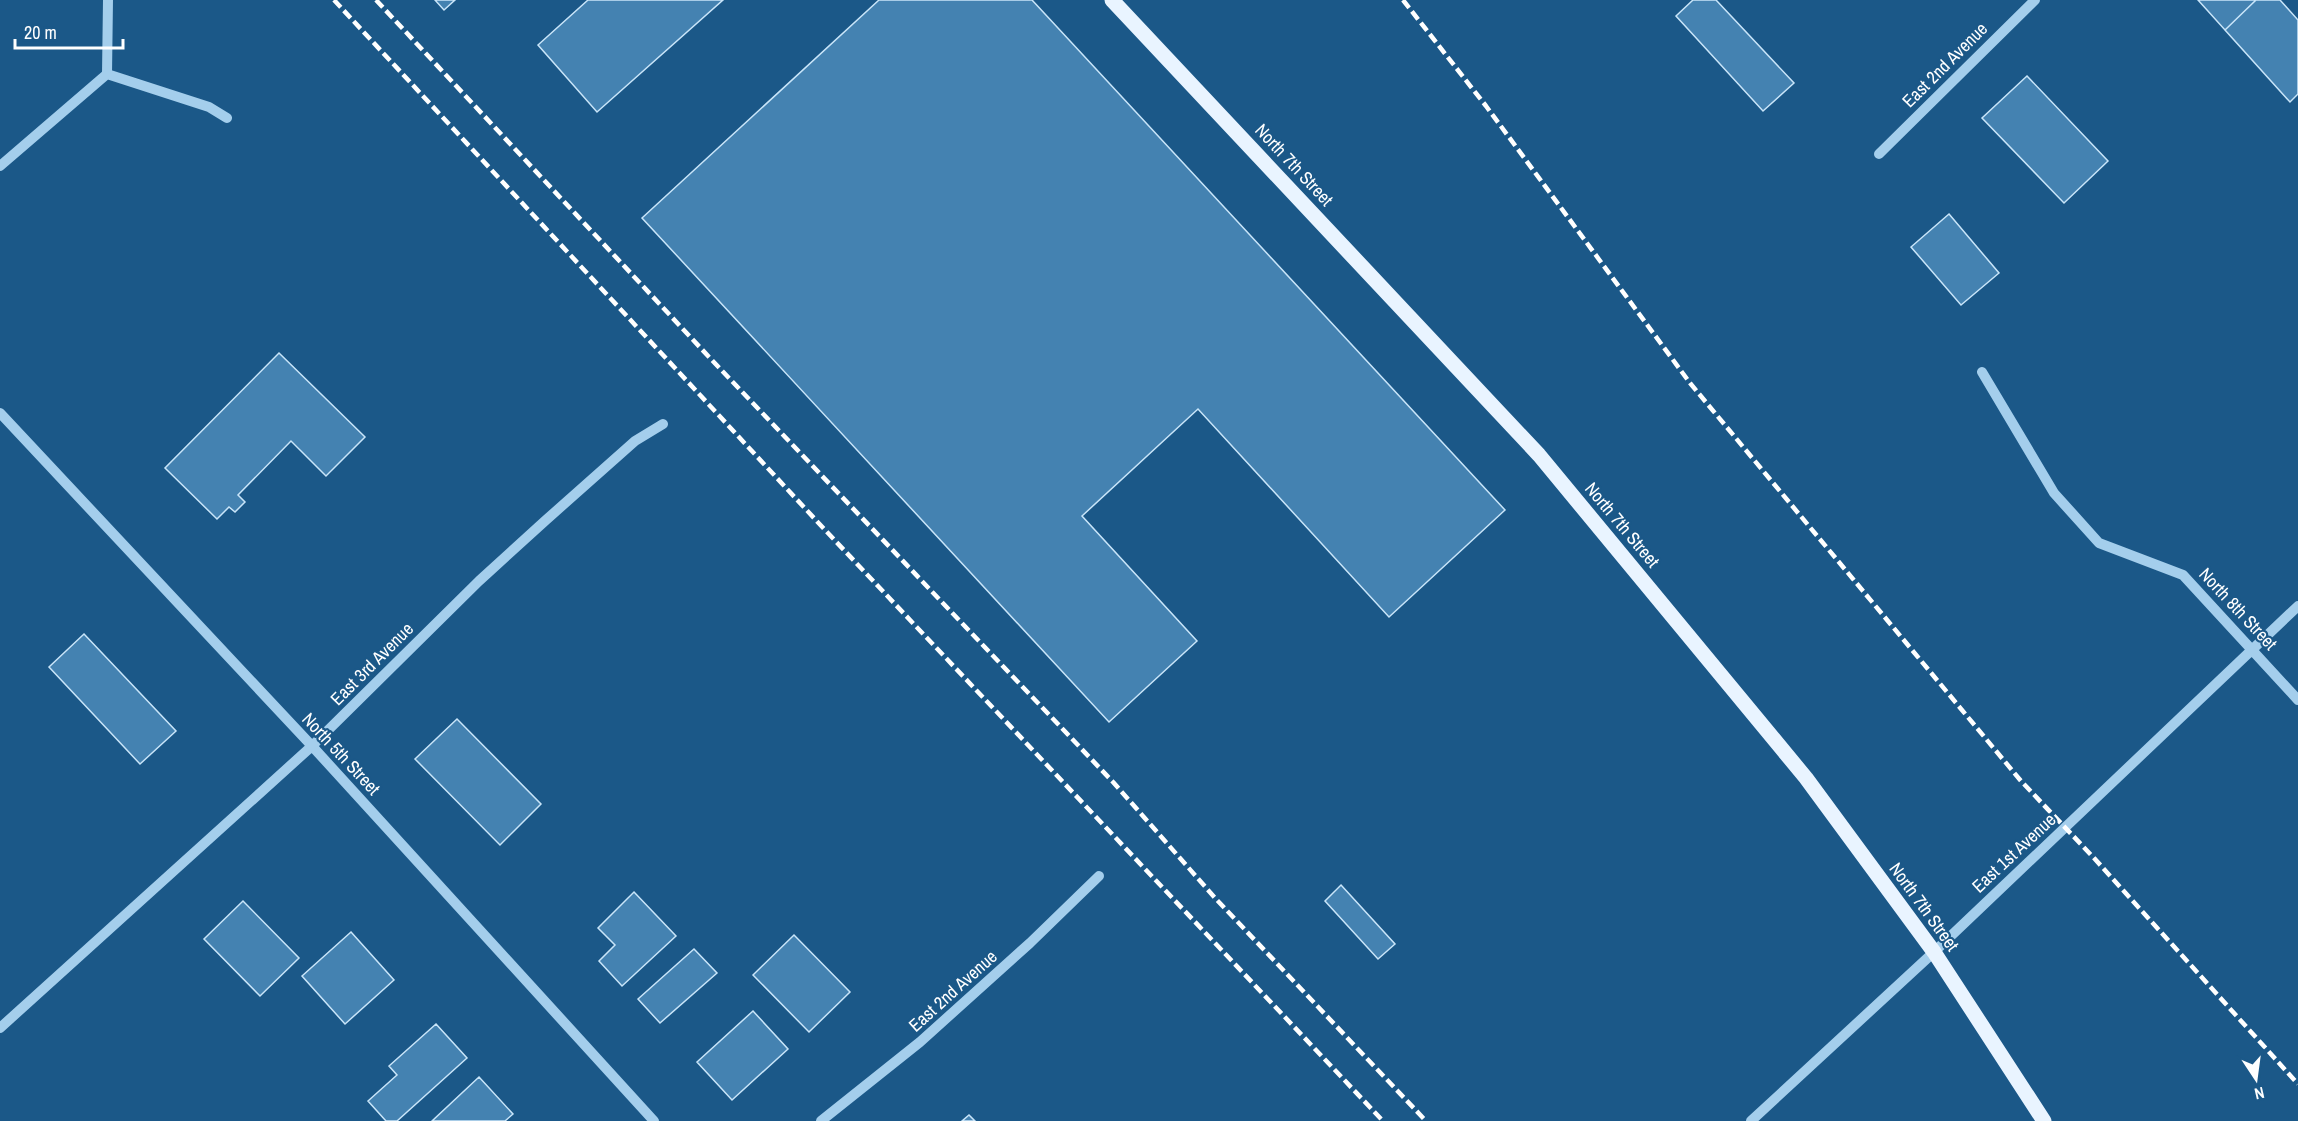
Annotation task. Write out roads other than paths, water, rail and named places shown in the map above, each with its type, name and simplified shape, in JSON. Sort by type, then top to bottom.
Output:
[{"type":"main road","name":"North 7th Street","points":[[1112,0],[1539,455],[1806,778],[1934,952],[2044,1121]]},
{"type":"street","points":[[0,166],[107,74],[108,0]]},
{"type":"street","name":"East 2nd Avenue","points":[[1879,154],[2035,0]]},
{"type":"street","points":[[107,74],[209,107],[227,118]]},
{"type":"street","name":"North 8th Street","points":[[1982,372],[2054,493],[2100,543],[2183,575],[2298,700]]},
{"type":"street","name":"North 5th Street","points":[[0,413],[312,746],[654,1121]]},
{"type":"street","name":"East 3rd Avenue","points":[[0,1028],[312,746],[479,581],[635,441],[663,424]]},
{"type":"street","name":"East 1st Avenue","points":[[1751,1121],[1934,952],[2298,606]]},
{"type":"street","name":"East 2nd Avenue","points":[[821,1121],[920,1042],[1030,943],[1099,876]]},
{"type":"railway","points":[[334,0],[826,531],[1383,1121]]},
{"type":"railway","points":[[376,0],[709,357],[1113,782],[1216,899],[1426,1121]]},
{"type":"railway","points":[[1403,0],[1486,106],[1690,383],[2021,781],[2094,858],[2298,1084]]}]
